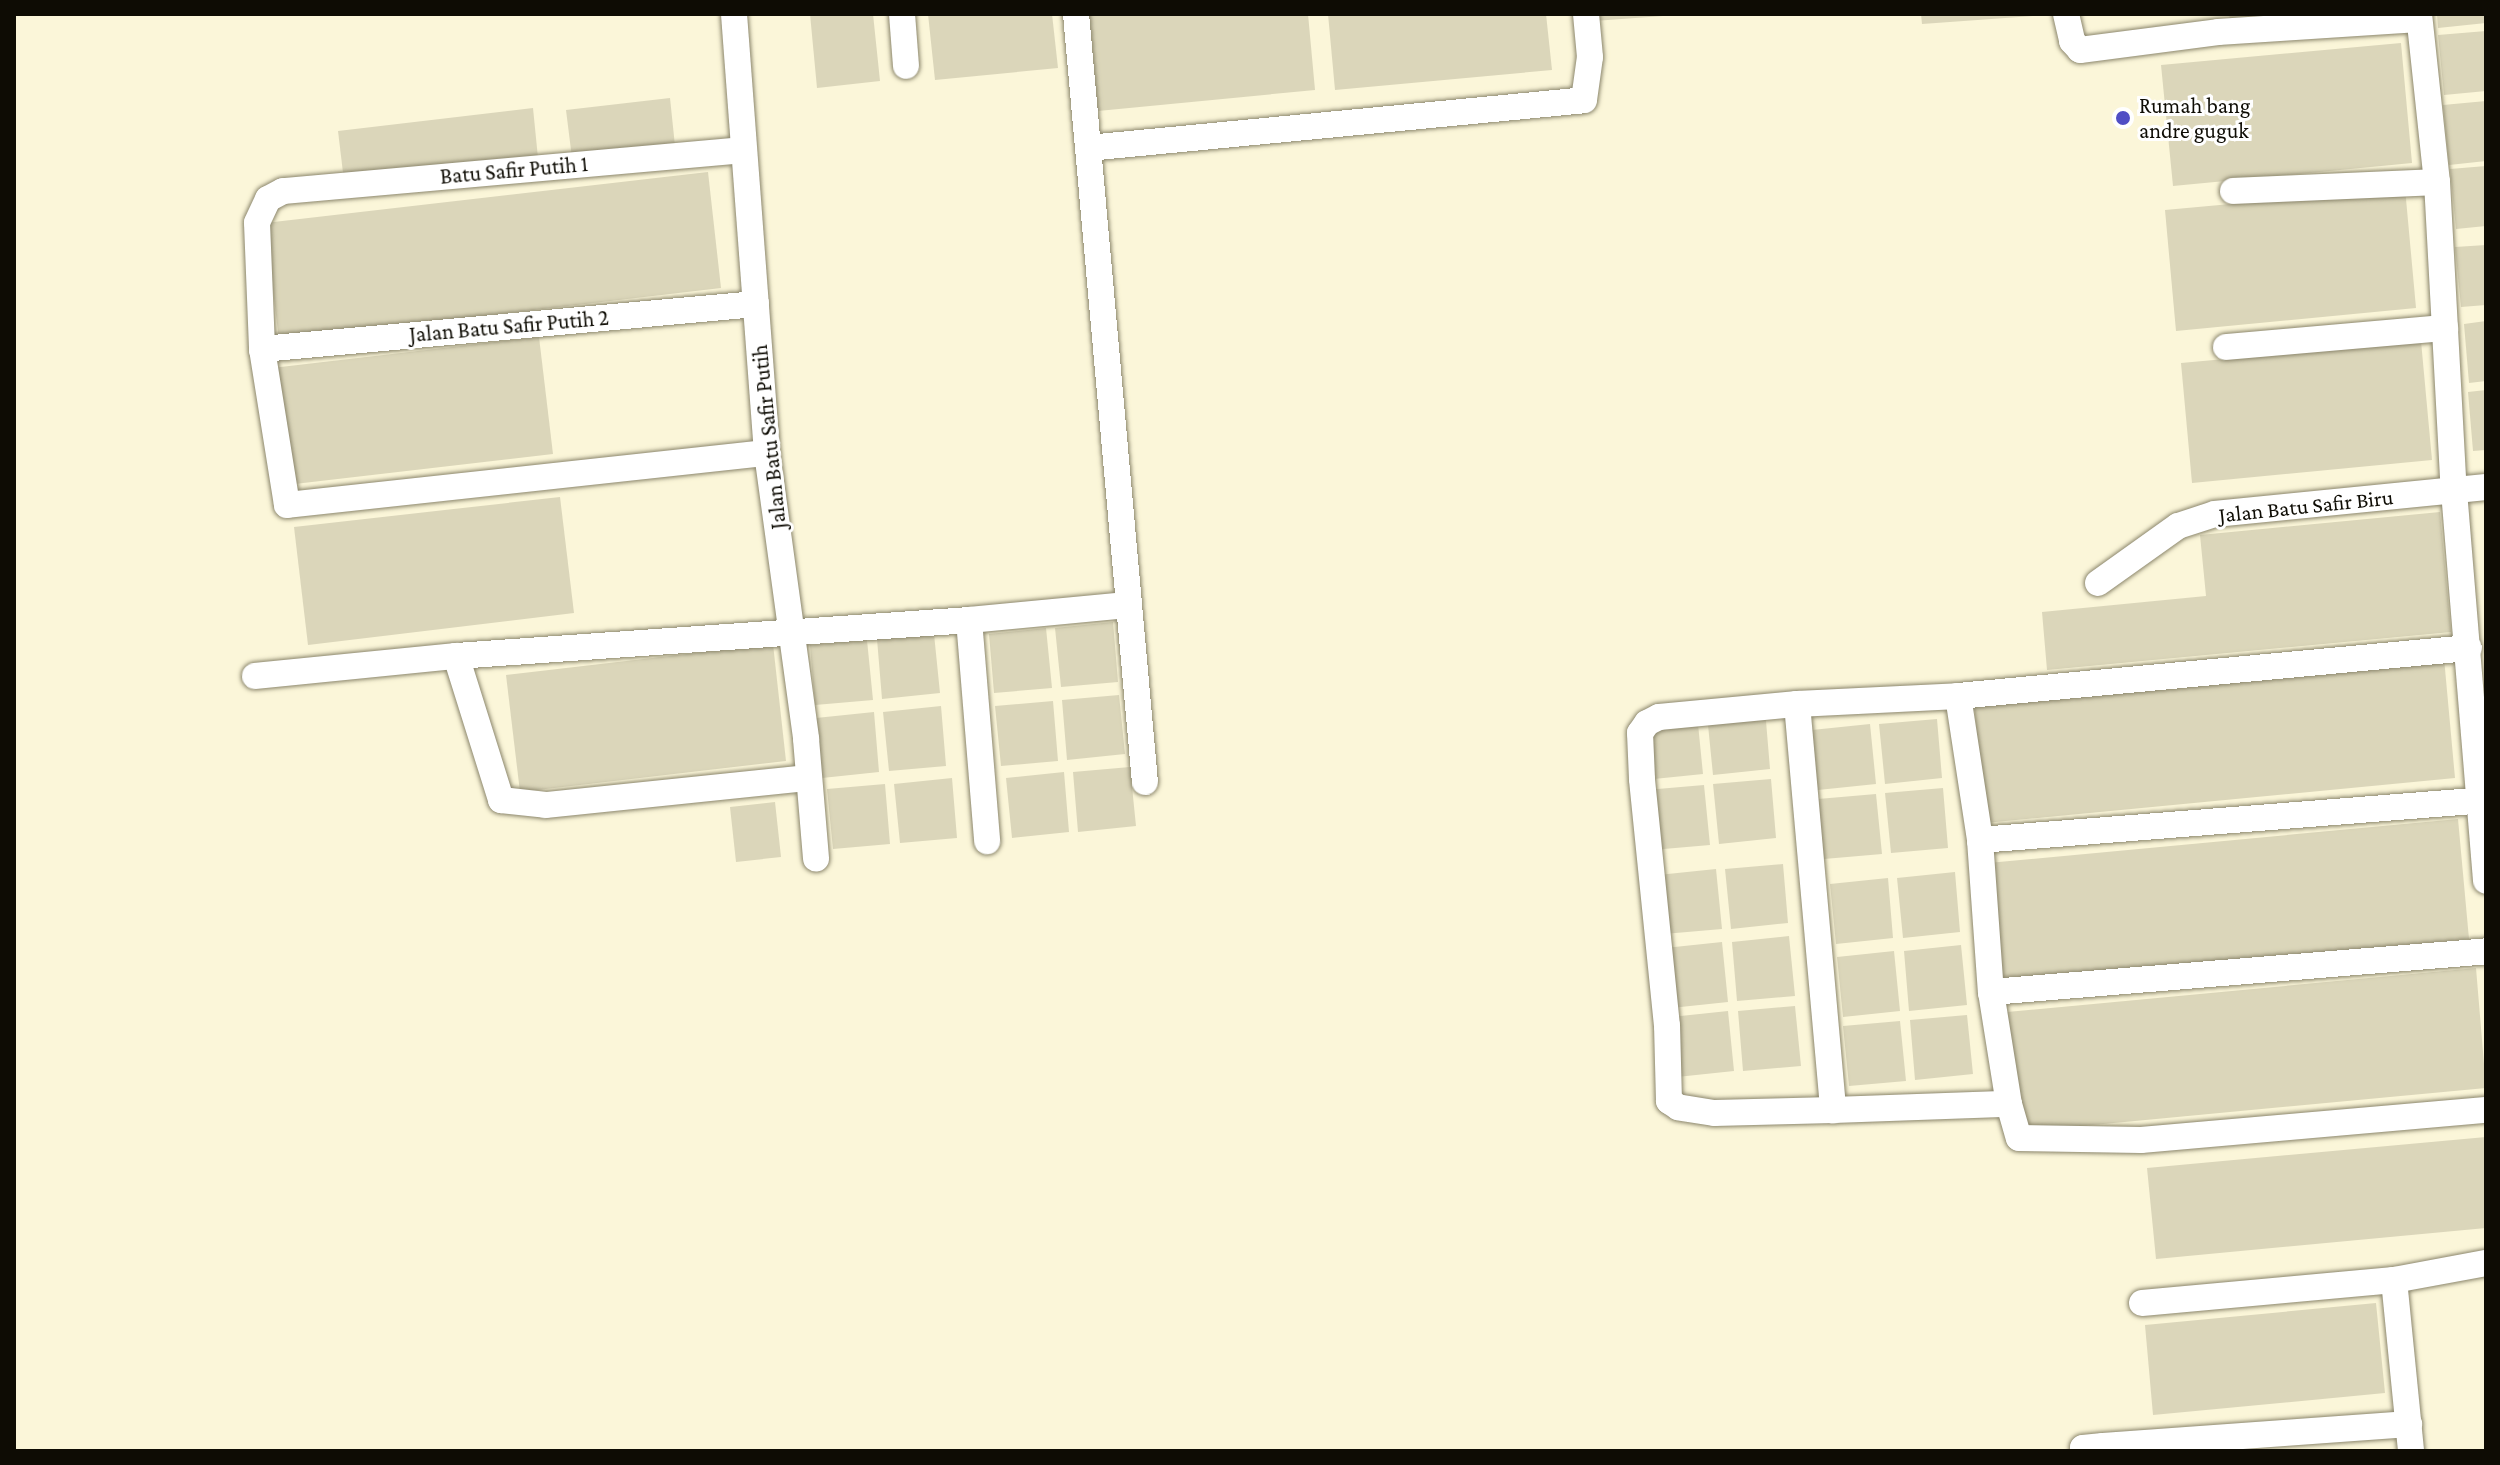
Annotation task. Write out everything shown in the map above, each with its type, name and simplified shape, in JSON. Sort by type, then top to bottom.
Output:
[{"type":"street","name":"Jalan Batu Safir Putih","points":[[734,14],[767,453],[806,739],[816,859]]},
{"type":"street","points":[[902,14],[906,66]]},
{"type":"street","points":[[1076,14],[1145,782]]},
{"type":"street","points":[[1088,148],[1584,100],[1590,57],[1586,14]]},
{"type":"street","points":[[2066,14],[2072,41],[2080,50],[2218,23],[2419,16],[2437,182],[2454,491],[2482,800],[2486,881]]},
{"type":"street","name":"Batu Safir Putih 1","points":[[262,349],[257,223],[268,199],[283,191],[744,150]]},
{"type":"street","points":[[2233,191],[2437,182]]},
{"type":"street","name":"Jalan Batu Safir Putih 2","points":[[262,349],[756,304]]},
{"type":"street","points":[[2226,347],[2445,328]]},
{"type":"street","points":[[262,349],[287,505],[767,453]]},
{"type":"street","name":"Jalan Batu Safir Biru","points":[[2098,583],[2178,526],[2199,518],[2486,487]]},
{"type":"street","points":[[255,676],[456,656],[791,630],[969,620],[1127,605]]},
{"type":"street","points":[[969,620],[987,841]]},
{"type":"street","points":[[2009,1104],[1714,1113],[1678,1107],[1668,1096],[1667,1026],[1640,733],[1647,723],[1659,717],[1797,704],[1958,696],[2469,648]]},
{"type":"street","points":[[456,656],[501,800],[546,805],[808,778]]},
{"type":"street","points":[[1958,696],[1980,840],[1991,992],[2016,1136],[2036,1140],[2141,1140],[2486,1110]]},
{"type":"street","points":[[1797,704],[1833,1110]]},
{"type":"street","points":[[1980,840],[2482,800]]},
{"type":"street","points":[[1991,992],[2486,951]]},
{"type":"street","points":[[2142,1303],[2394,1280],[2486,1263]]},
{"type":"street","points":[[2394,1280],[2411,1451]]},
{"type":"street","points":[[2083,1451],[2083,1448],[2103,1446],[2409,1424]]},
{"type":"building","points":[[810,14],[873,14],[880,81],[817,88]]},
{"type":"building","points":[[928,14],[1052,14],[1058,68],[935,80]]},
{"type":"building","points":[[1089,14],[1308,14],[1315,90],[1098,111]]},
{"type":"building","points":[[1328,14],[1546,14],[1552,70],[1335,90]]},
{"type":"building","points":[[1594,14],[1663,14],[1663,16],[1594,21]]},
{"type":"building","points":[[1921,14],[2033,14],[2033,16],[1922,24]]},
{"type":"building","points":[[2229,14],[2270,14],[2270,16],[2230,20]]},
{"type":"building","points":[[2437,14],[2486,14],[2486,23],[2438,28]]},
{"type":"building","points":[[2486,31],[2486,91],[2444,95],[2438,35]]},
{"type":"building","points":[[2401,43],[2412,163],[2173,186],[2161,65]]},
{"type":"building","points":[[670,98],[675,146],[572,158],[566,110]]},
{"type":"building","points":[[2486,101],[2486,161],[2449,165],[2443,105]]},
{"type":"building","points":[[533,108],[538,158],[344,181],[338,131]]},
{"type":"building","points":[[2486,166],[2486,226],[2456,229],[2450,169]]},
{"type":"building","points":[[708,172],[721,288],[279,340],[265,223]]},
{"type":"building","points":[[2405,188],[2416,308],[2176,331],[2165,210]]},
{"type":"building","points":[[2486,245],[2486,305],[2461,307],[2455,247]]},
{"type":"building","points":[[2486,321],[2486,381],[2469,383],[2464,324]]},
{"type":"building","points":[[539,337],[553,454],[286,485],[272,368]]},
{"type":"building","points":[[2421,341],[2432,460],[2192,483],[2181,363]]},
{"type":"building","points":[[2486,390],[2486,450],[2473,451],[2468,392]]},
{"type":"building","points":[[560,497],[574,613],[308,645],[294,527]]},
{"type":"building","points":[[2440,512],[2451,632],[2047,670],[2042,612],[2206,596],[2200,535]]},
{"type":"building","points":[[1113,622],[1118,682],[1061,687],[1055,628]]},
{"type":"building","points":[[1046,628],[1052,688],[994,693],[989,634]]},
{"type":"building","points":[[934,634],[940,693],[882,699],[877,639]]},
{"type":"building","points":[[867,640],[873,700],[815,705],[810,645]]},
{"type":"building","points":[[773,644],[786,761],[520,792],[506,675]]},
{"type":"building","points":[[2444,658],[2455,778],[1985,823],[1974,703]]},
{"type":"building","points":[[1119,695],[1125,754],[1067,760],[1062,700]]},
{"type":"building","points":[[1053,701],[1058,761],[1001,766],[995,706]]},
{"type":"building","points":[[941,706],[946,766],[889,771],[883,712]]},
{"type":"building","points":[[1765,709],[1770,769],[1713,775],[1707,715]]},
{"type":"building","points":[[874,712],[879,772],[822,778],[816,718]]},
{"type":"building","points":[[1937,719],[1942,778],[1885,784],[1879,724]]},
{"type":"building","points":[[1698,724],[1703,774],[1654,779],[1649,728]]},
{"type":"building","points":[[1870,724],[1876,784],[1818,790],[1812,730]]},
{"type":"building","points":[[1130,767],[1136,826],[1078,832],[1073,772]]},
{"type":"building","points":[[1064,772],[1069,832],[1012,838],[1006,778]]},
{"type":"building","points":[[952,778],[957,838],[900,843],[894,784]]},
{"type":"building","points":[[1771,779],[1776,838],[1719,844],[1713,784]]},
{"type":"building","points":[[885,784],[890,844],[833,849],[827,789]]},
{"type":"building","points":[[1704,785],[1710,845],[1652,850],[1646,790]]},
{"type":"building","points":[[1943,788],[1948,848],[1891,853],[1885,793]]},
{"type":"building","points":[[1876,794],[1882,854],[1824,859],[1818,799]]},
{"type":"building","points":[[775,802],[781,857],[736,862],[730,807]]},
{"type":"building","points":[[2458,819],[2469,939],[2000,984],[1988,863]]},
{"type":"building","points":[[1783,864],[1788,923],[1731,929],[1725,869]]},
{"type":"building","points":[[1716,869],[1722,929],[1664,934],[1658,875]]},
{"type":"building","points":[[1955,872],[1960,932],[1903,938],[1897,878]]},
{"type":"building","points":[[1888,878],[1893,938],[1836,944],[1830,884]]},
{"type":"building","points":[[1789,936],[1795,996],[1737,1001],[1732,942]]},
{"type":"building","points":[[1722,942],[1728,1002],[1671,1008],[1665,948]]},
{"type":"building","points":[[1961,945],[1967,1005],[1909,1011],[1904,951]]},
{"type":"building","points":[[1894,951],[1900,1011],[1843,1017],[1837,957]]},
{"type":"building","points":[[2476,968],[2486,1088],[2018,1132],[2007,1012]]},
{"type":"building","points":[[1795,1006],[1801,1066],[1743,1071],[1738,1011]]},
{"type":"building","points":[[1728,1011],[1734,1071],[1677,1077],[1671,1017]]},
{"type":"building","points":[[1967,1015],[1973,1074],[1915,1080],[1910,1020]]},
{"type":"building","points":[[1900,1021],[1906,1081],[1849,1086],[1843,1026]]},
{"type":"building","points":[[2486,1137],[2486,1228],[2156,1259],[2147,1168]]},
{"type":"building","points":[[2376,1303],[2385,1393],[2153,1415],[2145,1325]]},
{"type":"place","name":"Rumah bang andre guguk","points":[[2123,118]]}]
